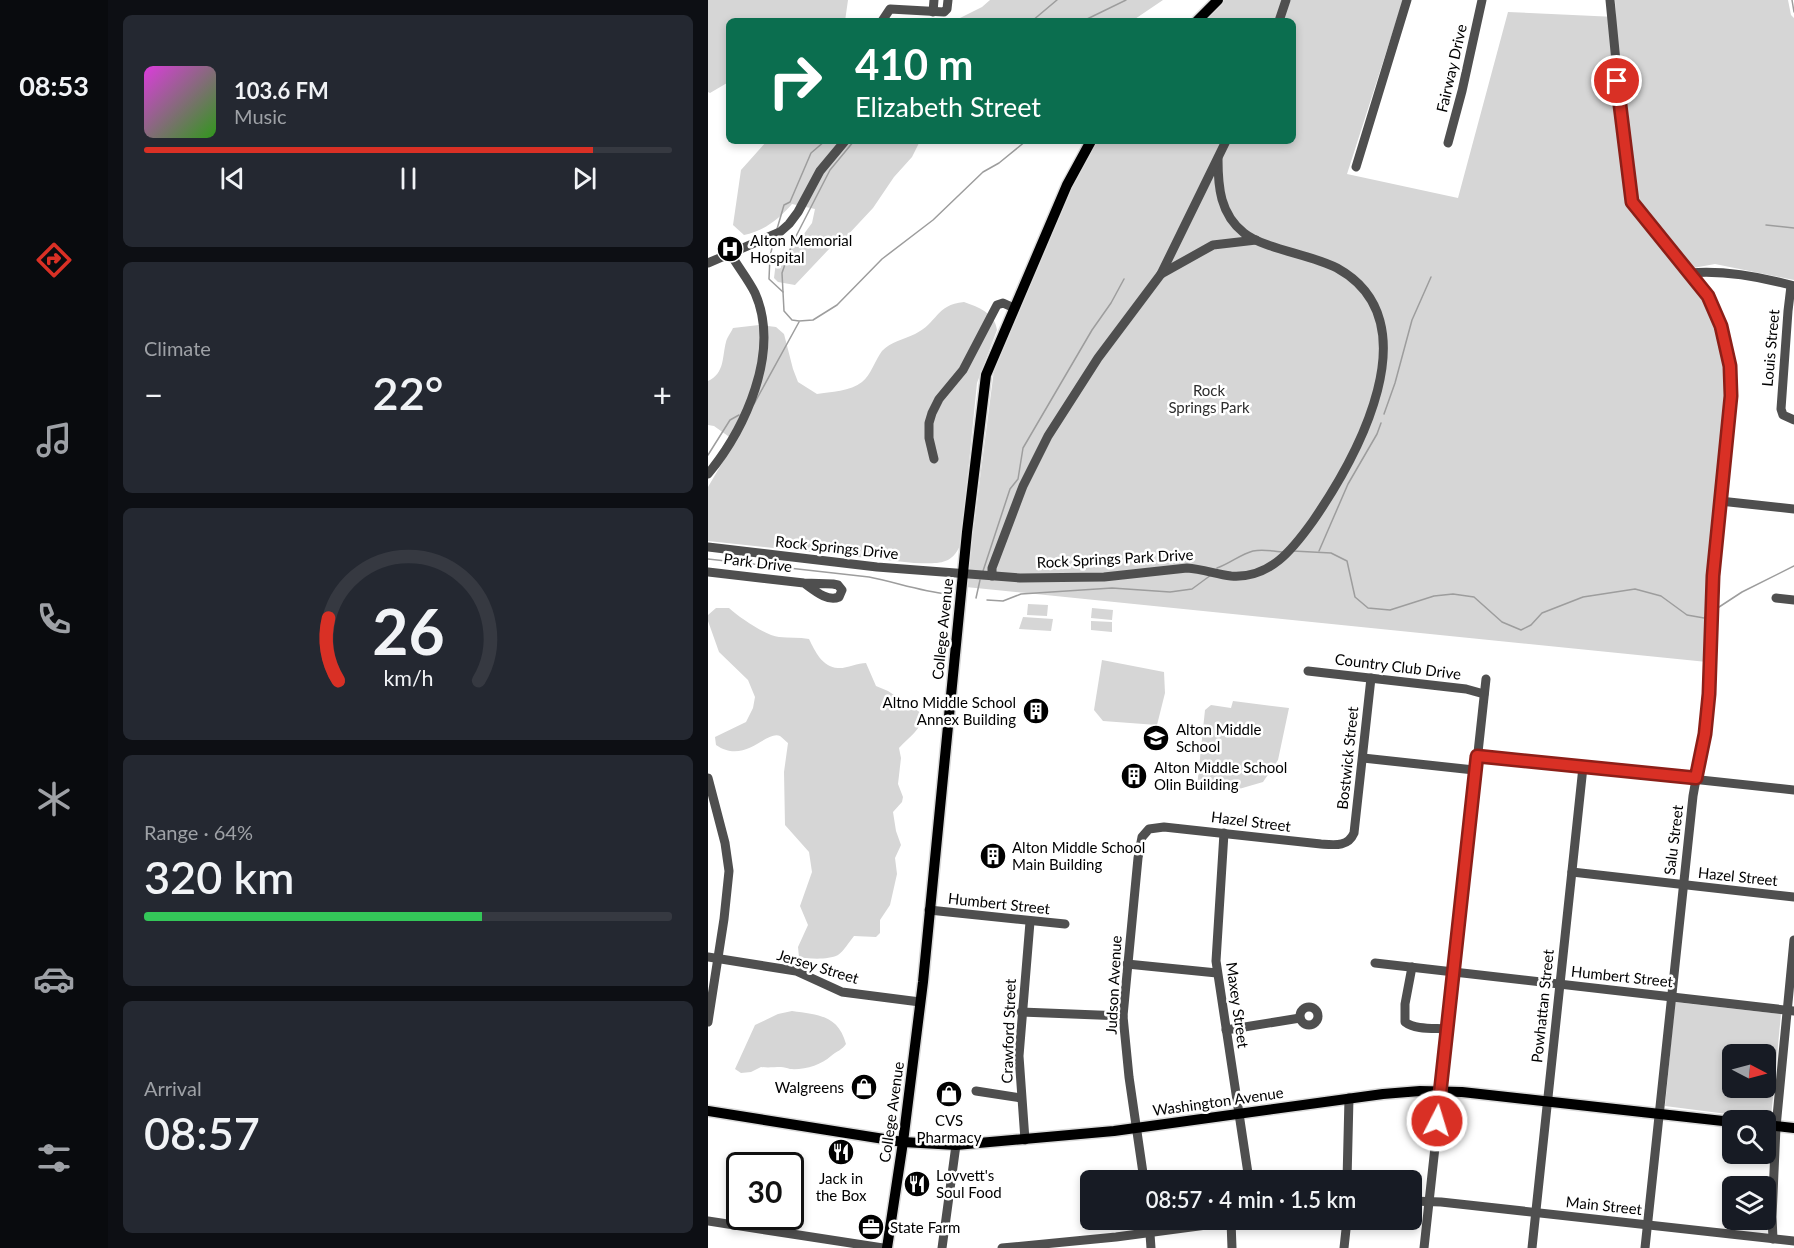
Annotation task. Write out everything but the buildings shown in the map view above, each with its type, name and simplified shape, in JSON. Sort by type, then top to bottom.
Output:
[{"type":"main road","points":[[1200,18],[1218,0]]},
{"type":"main road","name":"College Avenue","points":[[885,1248],[903,1142],[920,1002],[963,573],[986,375],[1086,144]]},
{"type":"main road","name":"Washington Avenue","points":[[708,1111],[903,1142],[956,1145],[1137,1128],[1349,1098],[1440,1091],[1722,1121]]},
{"type":"main road","points":[[1776,1126],[1794,1128]]},
{"type":"street","points":[[933,12],[934,0]]},
{"type":"street","points":[[884,18],[890,9],[946,11],[948,0]]},
{"type":"street","points":[[1280,18],[1286,0]]},
{"type":"street","points":[[1356,166],[1407,0]]},
{"type":"street","name":"Fairway Drive","points":[[1448,143],[1482,0]]},
{"type":"street","name":"Salu Street","points":[[1610,0],[1629,195],[1636,209],[1708,296],[1726,342],[1730,365],[1731,396],[1713,576],[1709,702],[1696,778],[1683,885],[1645,1248]]},
{"type":"street","points":[[709,263],[780,232],[789,224],[820,171],[842,144]]},
{"type":"street","name":"Rock Springs Park Drive","points":[[992,576],[992,568],[1012,512],[1034,461],[1098,358],[1161,274],[1225,144]]},
{"type":"street","name":"Rock Springs Park Drive","points":[[963,573],[1075,578],[1198,568],[1221,574],[1244,576],[1259,573],[1273,566],[1298,543],[1335,486],[1370,414],[1382,370],[1382,331],[1378,318],[1368,296],[1350,277],[1326,263],[1256,240],[1245,234],[1236,225],[1221,201],[1218,185],[1218,159]]},
{"type":"street","name":"Rock Springs Park Drive","points":[[1161,274],[1213,245],[1256,240]]},
{"type":"street","points":[[708,474],[730,444],[745,415],[755,390],[762,350],[762,320],[759,306],[754,292],[730,253]]},
{"type":"street","points":[[1690,273],[1713,272],[1793,286]]},
{"type":"street","name":"Louis Street","points":[[1793,286],[1784,346],[1780,405],[1782,414],[1794,420]]},
{"type":"street","points":[[934,459],[928,429],[934,409],[963,370],[996,305],[1003,303],[1014,308]]},
{"type":"street","points":[[1719,501],[1794,509]]},
{"type":"street","name":"Rock Springs Drive","points":[[708,547],[867,566],[963,573]]},
{"type":"street","name":"Park Drive","points":[[708,572],[804,583]]},
{"type":"street","points":[[1776,598],[1794,600]]},
{"type":"street","name":"Country Club Drive","points":[[1308,671],[1466,689],[1484,694]]},
{"type":"street","name":"Bostwick Street","points":[[1350,840],[1354,833],[1371,678]]},
{"type":"street","points":[[1424,1248],[1474,770],[1486,679]]},
{"type":"street","points":[[1477,756],[1794,790]]},
{"type":"street","points":[[1363,759],[1474,770]]},
{"type":"street","name":"Powhattan Street","points":[[1532,1248],[1583,767]]},
{"type":"street","points":[[708,778],[729,865],[728,886],[713,958],[708,1022]]},
{"type":"street","name":"Hazel Street","points":[[1149,829],[1164,826],[1337,845],[1350,840]]},
{"type":"street","name":"Judson Avenue","points":[[1143,1170],[1123,1016],[1138,858],[1142,837],[1149,829]]},
{"type":"street","name":"Maxey Street","points":[[1224,833],[1216,932],[1217,973],[1248,1170]]},
{"type":"street","name":"Hazel Street","points":[[1572,872],[1794,897]]},
{"type":"street","name":"Humbert Street","points":[[929,910],[1065,924]]},
{"type":"street","name":"Crawford Street","points":[[1025,1140],[1019,1056],[1030,922]]},
{"type":"street","points":[[1774,1110],[1791,1010],[1794,940]]},
{"type":"street","name":"Jersey Street","points":[[713,958],[795,971],[842,992],[920,1002]]},
{"type":"street","name":"Humbert Street","points":[[1375,963],[1791,1010]]},
{"type":"street","points":[[1127,964],[1217,973]]},
{"type":"street","points":[[1412,967],[1404,1013],[1406,1022],[1410,1026],[1447,1029]]},
{"type":"street","points":[[1021,1012],[1123,1016]]},
{"type":"street","points":[[1226,1030],[1300,1018]]},
{"type":"street","points":[[976,1091],[1021,1098]]},
{"type":"street","points":[[1347,1170],[1349,1098]]},
{"type":"street","points":[[942,1248],[956,1145]]},
{"type":"street","points":[[1771,1164],[1773,1239]]},
{"type":"street","name":"Main Street","points":[[1422,1201],[1794,1241]]},
{"type":"street","points":[[708,1221],[885,1248]]},
{"type":"street","points":[[1002,1248],[1028,1247],[1165,1230]]},
{"type":"street","points":[[1231,1230],[1232,1248]]},
{"type":"street","points":[[1344,1248],[1346,1230]]},
{"type":"street","points":[[1150,1232],[1151,1248]]},
{"type":"green space","points":[[708,0],[848,0],[845,18],[726,18],[726,84],[708,92]]},
{"type":"green space","points":[[990,0],[1163,0],[1136,18],[960,18],[982,7]]},
{"type":"green space","name":"Rock Springs Park","points":[[1224,0],[1403,0],[1347,174],[1458,198],[1508,12],[1616,17],[1615,0],[1788,0],[1791,15],[1794,18],[1794,280],[1715,264],[1682,270],[1712,314],[1721,348],[1726,387],[1709,551],[1707,662],[966,587],[995,362],[1077,173],[1094,144],[1296,144],[1296,18],[1206,18]]},
{"type":"green space","points":[[764,144],[918,144],[912,157],[894,177],[873,208],[795,285],[778,282],[774,278],[776,262],[798,242],[812,223],[815,209],[792,204],[771,224],[744,235],[733,225],[741,170]]},
{"type":"green space","points":[[964,302],[989,315],[996,324],[997,330],[977,383],[961,543],[953,556],[942,562],[914,563],[708,541],[708,487],[735,441],[714,426],[708,425],[708,381],[720,369],[727,340],[733,328],[759,325],[776,327],[784,334],[798,382],[817,394],[840,391],[862,382],[885,348],[923,330],[947,307]]},
{"type":"green space","points":[[1028,604],[1048,605],[1047,616],[1027,615]]},
{"type":"green space","points":[[716,608],[729,608],[773,636],[809,639],[823,662],[832,667],[841,668],[866,663],[876,686],[888,691],[924,715],[917,729],[899,748],[901,758],[898,784],[903,797],[902,802],[893,812],[901,845],[895,858],[897,874],[890,905],[880,920],[880,933],[876,937],[854,936],[834,957],[819,959],[799,957],[798,947],[808,925],[800,906],[812,872],[809,852],[785,825],[784,772],[788,743],[780,736],[774,735],[754,746],[736,751],[716,745],[715,737],[746,722],[753,708],[755,697],[748,680],[719,652],[708,621],[708,615]]},
{"type":"green space","points":[[1092,608],[1113,610],[1112,620],[1091,618]]},
{"type":"green space","points":[[1023,617],[1053,619],[1051,631],[1019,629]]},
{"type":"green space","points":[[1091,621],[1112,622],[1112,632],[1091,630]]},
{"type":"green space","points":[[1102,660],[1164,672],[1165,693],[1157,725],[1103,721],[1094,710]]},
{"type":"green space","points":[[1233,701],[1289,708],[1278,760],[1263,782],[1239,789],[1197,787],[1205,710],[1211,705],[1231,708]]},
{"type":"green space","points":[[1675,1002],[1781,1014],[1776,1066],[1776,1044],[1722,1044],[1722,1098],[1773,1098],[1772,1110],[1722,1110],[1722,1113],[1665,1106]]},
{"type":"green space","points":[[792,1011],[819,1016],[833,1022],[846,1044],[822,1062],[807,1068],[761,1067],[751,1072],[741,1073],[735,1069],[755,1025],[778,1014]]},
{"type":"waterway","points":[[1036,18],[1057,0]]},
{"type":"waterway","points":[[1089,18],[1126,0]]},
{"type":"waterway","points":[[1792,0],[1794,12]]},
{"type":"waterway","points":[[777,229],[784,205],[790,202],[811,153],[822,144]]},
{"type":"waterway","points":[[852,144],[830,170],[792,244],[782,273],[784,311],[792,320],[813,320],[837,305],[882,259],[933,220],[983,172],[999,163],[1022,144]]},
{"type":"waterway","points":[[1766,225],[1794,228]]},
{"type":"waterway","points":[[774,240],[770,256],[769,279],[783,292]]},
{"type":"waterway","points":[[1384,414],[1412,320],[1431,277]]},
{"type":"waterway","points":[[983,571],[1010,489],[1018,479],[1023,448],[1124,279]]},
{"type":"waterway","points":[[754,404],[799,322]]},
{"type":"waterway","points":[[708,455],[730,420],[739,415]]},
{"type":"waterway","points":[[1319,551],[1348,484],[1381,423]]},
{"type":"waterway","points":[[1217,568],[1253,551],[1282,552]]},
{"type":"waterway","points":[[1293,551],[1331,553],[1347,561],[1355,597],[1368,608],[1390,610],[1434,596],[1453,594],[1474,597],[1502,622],[1521,630],[1531,625],[1542,613],[1583,597],[1635,589],[1661,596],[1687,615],[1704,618],[1707,615]]},
{"type":"waterway","points":[[708,559],[869,577],[947,594]]},
{"type":"waterway","points":[[1716,609],[1742,592],[1794,566]]},
{"type":"waterway","points":[[987,600],[1003,601],[1021,594],[1112,588],[1170,592],[1192,589],[1211,575]]},
{"type":"waterway","points":[[976,598],[980,580]]},
{"type":"place","name":"Alton Memorial Hospital","points":[[730,249]]},
{"type":"place","name":"Altno Middle School Annex Building","points":[[1036,711]]},
{"type":"place","name":"Alton Middle School","points":[[1156,738]]},
{"type":"place","name":"Alton Middle School Olin Building","points":[[1134,776]]},
{"type":"place","name":"Alton Middle School Main Building","points":[[993,856]]},
{"type":"place","name":"Walgreens","points":[[864,1087]]},
{"type":"place","name":"CVS Pharmacy","points":[[949,1094]]},
{"type":"place","name":"Jack in the Box","points":[[841,1152]]},
{"type":"place","name":"Lovvett's Soul Food","points":[[917,1184]]},
{"type":"place","name":"State Farm","points":[[871,1227]]},
{"type":"route","points":[[1437,1121],[1477,756],[1696,778],[1705,734],[1710,678],[1713,576],[1731,396],[1728,350],[1716,312],[1702,286],[1636,209],[1629,195],[1617,81]]}]
